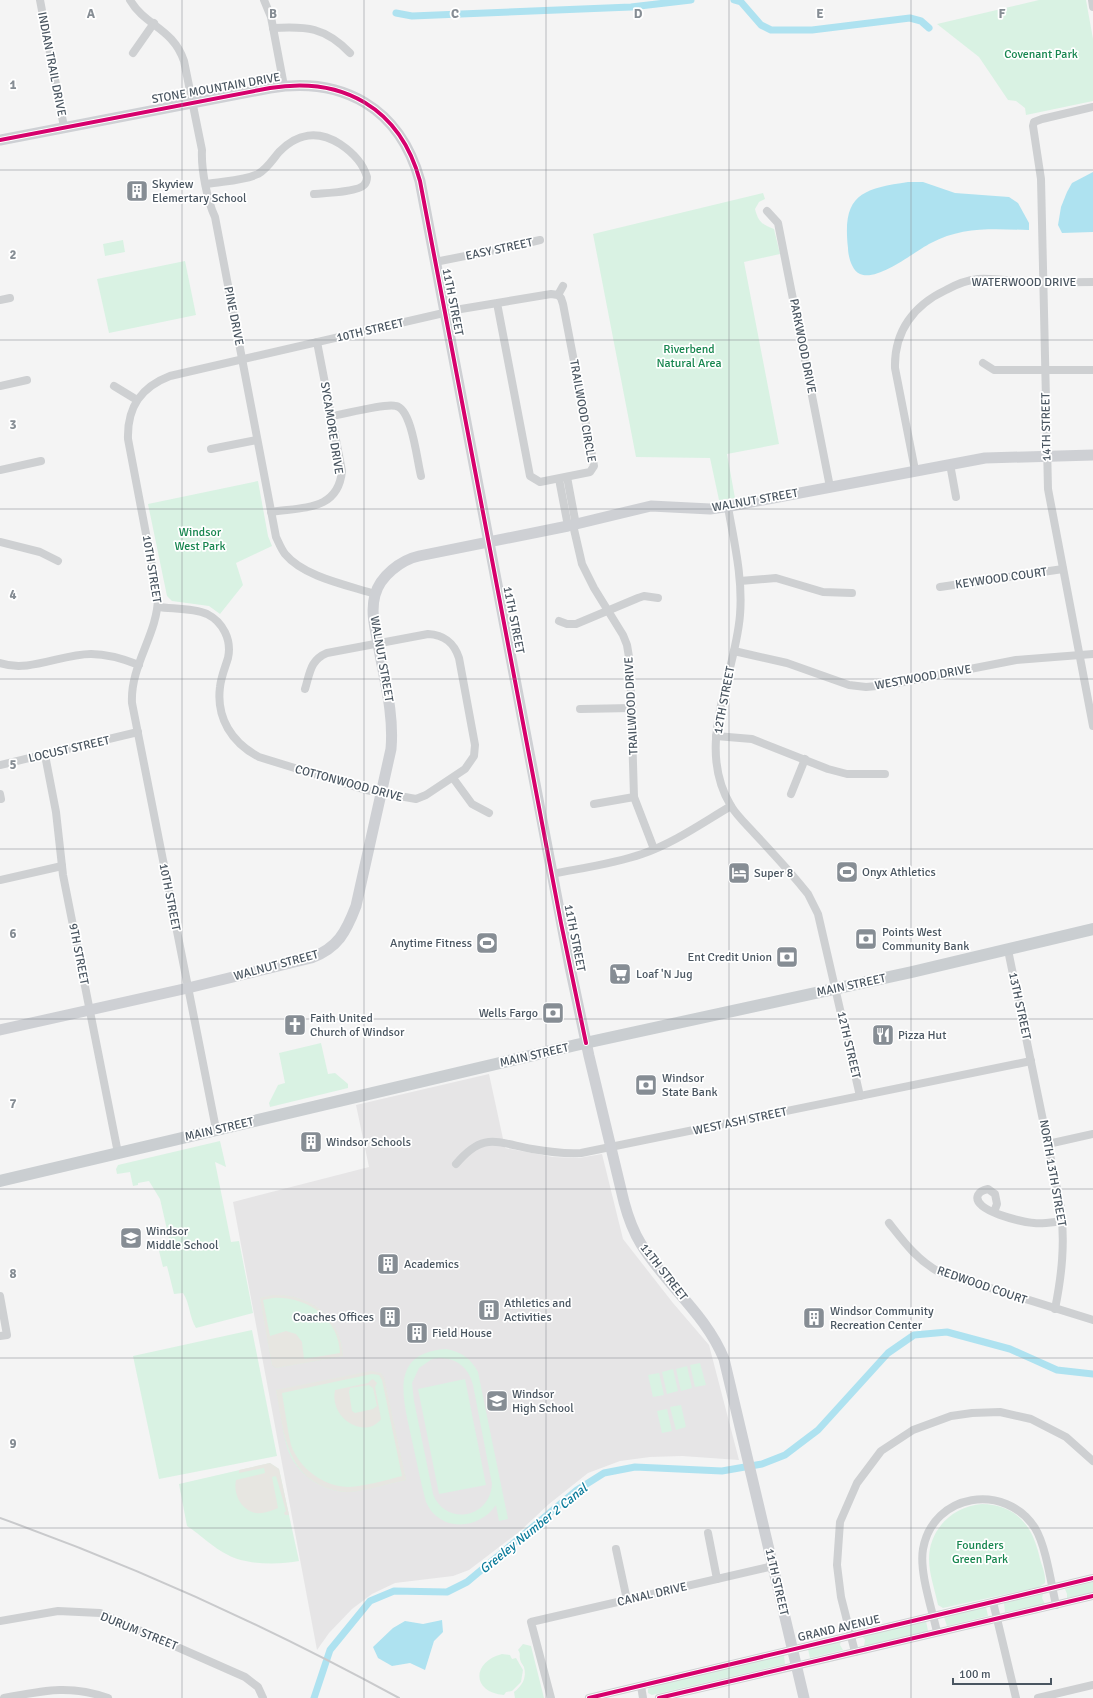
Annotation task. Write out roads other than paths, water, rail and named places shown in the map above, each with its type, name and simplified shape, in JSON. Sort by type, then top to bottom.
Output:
[{"type":"main road","name":"MAIN STREET","points":[[0,1181],[586,1043],[1008,950],[1093,929]]},
{"type":"street","name":"INDIAN TRAIL DRIVE","points":[[40,0],[64,127]]},
{"type":"street","name":"PINE DRIVE","points":[[130,0],[135,8],[170,37],[181,52],[186,68],[202,150],[202,159],[215,217],[276,537],[282,550],[300,567],[316,575],[375,594]]},
{"type":"street","points":[[264,0],[269,10],[284,86]]},
{"type":"street","points":[[1092,0],[1093,7]]},
{"type":"street","points":[[133,52],[154,23]]},
{"type":"street","points":[[273,28],[296,26],[313,28],[331,36],[350,52]]},
{"type":"street","name":"STONE MOUNTAIN DRIVE","points":[[0,140],[284,86],[312,85],[341,92],[359,100],[382,115],[399,135],[412,156],[424,201]]},
{"type":"street","name":"14TH STREET","points":[[1093,108],[1042,119],[1033,124],[1040,179],[1048,489],[1093,726]]},
{"type":"street","points":[[207,184],[254,176],[266,168],[293,140],[312,135],[328,138],[345,147],[358,159],[367,177],[365,184],[362,187],[337,193],[314,194]]},
{"type":"street","name":"11TH STREET","points":[[424,201],[552,874],[586,1043],[628,1218],[642,1246],[709,1329],[720,1350],[728,1375],[747,1451],[804,1698]]},
{"type":"street","name":"PARKWOOD DRIVE","points":[[767,211],[778,223],[830,487]]},
{"type":"street","name":"EASY STREET","points":[[435,262],[540,240]]},
{"type":"street","name":"WATERWOOD DRIVE","points":[[915,470],[895,368],[897,344],[908,319],[915,310],[927,300],[952,287],[977,279],[1043,282],[1093,282]]},
{"type":"street","points":[[497,303],[551,294],[558,295],[563,286]]},
{"type":"street","name":"TRAILWOOD CIRCLE","points":[[497,303],[529,474],[533,483],[596,472],[561,298],[558,295]]},
{"type":"street","points":[[0,300],[10,298]]},
{"type":"street","name":"10TH STREET","points":[[216,1130],[138,732],[132,693],[133,682],[158,607],[157,588],[128,439],[130,418],[137,400],[150,387],[170,376],[445,313],[497,303]]},
{"type":"street","name":"SYCAMORE DRIVE","points":[[271,512],[319,504],[338,490],[341,481],[342,471],[317,342]]},
{"type":"street","points":[[983,363],[994,370],[1093,370]]},
{"type":"street","points":[[0,386],[27,380]]},
{"type":"street","points":[[114,386],[137,400]]},
{"type":"street","points":[[402,408],[407,402]]},
{"type":"street","points":[[332,416],[387,406],[402,408],[410,423],[421,476]]},
{"type":"street","points":[[211,449],[257,440]]},
{"type":"street","name":"WALNUT STREET","points":[[0,1030],[188,988],[311,958],[320,955],[337,943],[350,922],[356,906],[391,749],[392,729],[390,708],[373,614],[375,594],[387,575],[405,561],[419,556],[572,525],[651,506],[710,509],[728,507],[915,470],[985,458],[1093,455]]},
{"type":"street","points":[[0,470],[41,462]]},
{"type":"street","points":[[950,464],[956,497]]},
{"type":"street","name":"TRAILWOOD DRIVE","points":[[563,478],[572,525],[582,564],[627,645],[630,663],[634,797],[654,849]]},
{"type":"street","name":"12TH STREET","points":[[728,507],[740,581],[740,615],[734,650],[717,726],[716,755],[718,771],[731,806],[808,894],[820,919],[860,1096]]},
{"type":"street","points":[[0,542],[40,552],[58,561]]},
{"type":"street","name":"KEYWOOD COURT","points":[[940,587],[1063,569]]},
{"type":"street","points":[[740,581],[776,578],[824,592],[852,593]]},
{"type":"street","points":[[559,621],[567,624],[576,624],[644,596],[658,598]]},
{"type":"street","name":"COTTONWOOD DRIVE","points":[[158,607],[206,614],[223,628],[229,646],[228,657],[220,685],[220,710],[226,726],[232,735],[248,752],[265,759],[382,793],[416,799],[426,795],[453,778],[468,766],[474,756],[475,749],[457,652],[449,641],[436,635],[428,634],[327,653],[314,661],[305,689]]},
{"type":"street","name":"WESTWOOD DRIVE","points":[[734,650],[787,663],[849,684],[866,687],[1016,660],[1093,654]]},
{"type":"street","points":[[0,663],[10,666],[22,666],[90,654],[117,657],[139,665]]},
{"type":"street","points":[[580,709],[632,708]]},
{"type":"street","name":"LOCUST STREET","points":[[0,765],[138,732]]},
{"type":"street","points":[[716,736],[752,739],[828,769],[847,774],[885,774]]},
{"type":"street","name":"9TH STREET","points":[[45,754],[56,812],[62,866],[118,1153]]},
{"type":"street","points":[[791,794],[805,759]]},
{"type":"street","points":[[453,778],[472,804],[489,813]]},
{"type":"street","points":[[594,804],[634,797]]},
{"type":"street","points":[[552,874],[616,861],[654,849],[670,842],[731,806]]},
{"type":"street","points":[[0,880],[62,866]]},
{"type":"street","name":"13TH STREET","points":[[1008,950],[1031,1061]]},
{"type":"street","name":"WEST ASH STREET","points":[[456,1164],[472,1148],[485,1143],[494,1142],[558,1153],[581,1153],[1031,1061]]},
{"type":"street","name":"NORTH 13TH STREET","points":[[1031,1061],[1063,1221],[1063,1262],[1055,1309]]},
{"type":"street","points":[[1048,1144],[1093,1134]]},
{"type":"street","points":[[994,1212],[1023,1222],[1035,1223],[1063,1221]]},
{"type":"street","name":"REDWOOD COURT","points":[[889,1223],[914,1255],[939,1272],[1093,1320]]},
{"type":"street","points":[[0,1296],[3,1336]]},
{"type":"street","points":[[855,1652],[841,1596],[837,1565],[840,1522],[857,1483],[881,1451],[913,1430],[951,1416],[972,1413],[1000,1412],[1031,1419],[1066,1437],[1093,1461]]},
{"type":"street","points":[[937,1632],[922,1560],[926,1538],[932,1525],[943,1514],[954,1506],[971,1500],[986,1499],[998,1501],[1016,1508],[1026,1517],[1039,1535],[1056,1604]]},
{"type":"street","points":[[708,1533],[717,1579]]},
{"type":"street","points":[[616,1549],[627,1600]]},
{"type":"street","name":"CANAL DRIVE","points":[[551,1698],[531,1622],[773,1566]]},
{"type":"street","name":"GRAND AVENUE","points":[[589,1698],[1093,1578]]},
{"type":"street","points":[[659,1698],[1093,1596]]},
{"type":"street","points":[[993,1602],[1016,1698]]},
{"type":"street","name":"DURUM STREET","points":[[0,1621],[58,1611],[100,1613],[245,1677],[258,1687],[262,1698]]},
{"type":"street","points":[[1038,1698],[1093,1685]]},
{"type":"street","points":[[641,1686],[644,1698]]},
{"type":"street","points":[[0,1692],[2,1698],[58,1689],[92,1692],[108,1698]]},
{"type":"water","points":[[1093,172],[1093,232],[1062,233],[1058,225],[1061,207],[1067,192],[1072,183]]},
{"type":"water","points":[[908,182],[923,182],[955,193],[1009,197],[1018,203],[1029,223],[1029,230],[979,230],[955,234],[931,243],[886,270],[876,274],[860,274],[853,267],[848,251],[848,216],[852,206],[858,198],[867,192],[878,188]]},
{"type":"water","points":[[442,1620],[443,1632],[434,1641],[425,1670],[410,1663],[392,1666],[378,1658],[373,1647],[393,1628],[405,1621],[423,1624]]},
{"type":"waterway","points":[[396,13],[412,16],[631,7],[691,0]]},
{"type":"waterway","points":[[734,0],[741,2],[761,25],[771,30],[812,30],[910,18],[921,21],[929,28]]},
{"type":"waterway","name":"Greeley Number 2 Canal","points":[[314,1698],[330,1650],[370,1601],[394,1591],[447,1592],[467,1582],[577,1490],[604,1473],[635,1467],[722,1471],[762,1464],[785,1455],[818,1430],[888,1353],[914,1335],[947,1332],[1010,1349],[1057,1370],[1093,1374]]},
{"type":"railway","points":[[0,1518],[102,1557],[203,1600],[302,1647],[399,1698]]},
{"type":"place","name":"Skyview Elemertary School","points":[[137,191]]},
{"type":"place","name":"Onyx Athletics","points":[[847,872]]},
{"type":"place","name":"Super 8","points":[[739,873]]},
{"type":"place","name":"Points West Community Bank","points":[[866,939]]},
{"type":"place","name":"Anytime Fitness","points":[[487,943]]},
{"type":"place","name":"Ent Credit Union","points":[[787,957]]},
{"type":"place","name":"Loaf 'N Jug","points":[[620,974]]},
{"type":"place","name":"Wells Fargo","points":[[553,1013]]},
{"type":"place","name":"Faith United Church of Windsor","points":[[295,1025]]},
{"type":"place","name":"Pizza Hut","points":[[883,1035]]},
{"type":"place","name":"Windsor State Bank","points":[[646,1085]]},
{"type":"place","name":"Windsor Schools","points":[[311,1142]]},
{"type":"place","name":"Windsor Middle School","points":[[131,1238]]},
{"type":"place","name":"Academics","points":[[388,1264]]},
{"type":"place","name":"Athletics and Activities","points":[[489,1310]]},
{"type":"place","name":"Coaches Offices","points":[[390,1317]]},
{"type":"place","name":"Windsor Community Recreation Center","points":[[814,1318]]},
{"type":"place","name":"Field House","points":[[417,1333]]},
{"type":"place","name":"Windsor High School","points":[[497,1401]]},
{"type":"park label","name":"Covenant Park","points":[[1041,54]]},
{"type":"park label","name":"Riverbend Natural Area","points":[[689,356]]},
{"type":"park label","name":"Windsor West Park","points":[[200,539]]},
{"type":"park label","name":"Founders Green Park","points":[[980,1552]]}]
